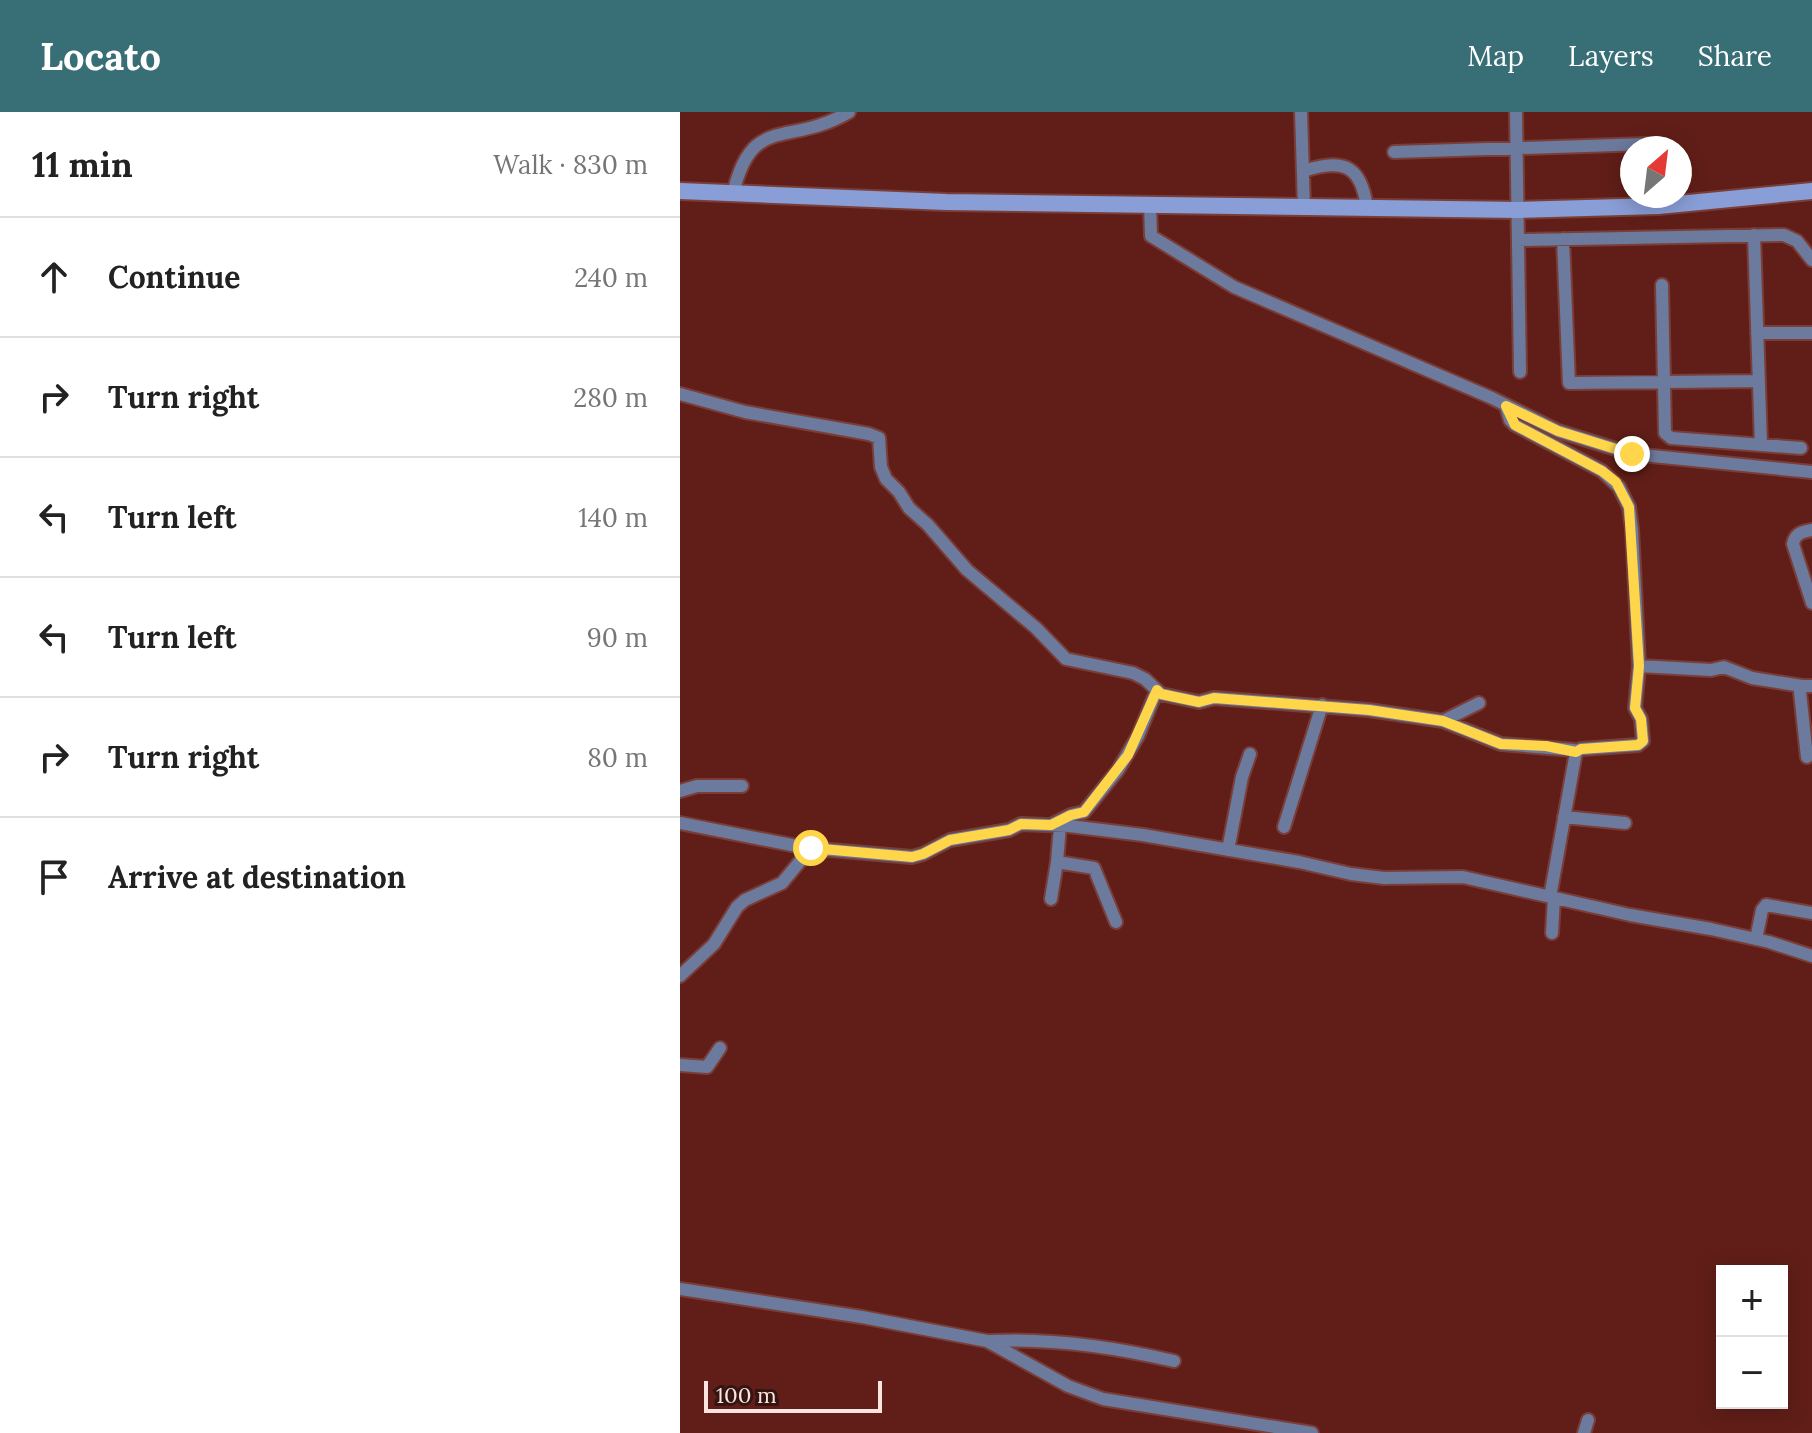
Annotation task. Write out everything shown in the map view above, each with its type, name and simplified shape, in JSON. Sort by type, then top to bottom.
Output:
[{"type":"main road","points":[[680,191],[946,202],[1519,210],[1658,206],[1812,191]]},
{"type":"street","points":[[733,194],[739,163],[754,137],[774,128],[829,121],[849,112]]},
{"type":"street","points":[[1301,112],[1304,207]]},
{"type":"street","points":[[1516,112],[1520,372]]},
{"type":"street","points":[[1394,152],[1620,145]]},
{"type":"street","points":[[1303,171],[1334,163],[1350,169],[1362,184],[1367,208]]},
{"type":"street","points":[[1150,205],[1151,236],[1234,287],[1558,431],[1632,454],[1812,472]]},
{"type":"street","points":[[1754,235],[1761,445]]},
{"type":"street","points":[[1519,240],[1789,235],[1812,260]]},
{"type":"street","points":[[1563,239],[1569,383],[1759,381]]},
{"type":"street","points":[[1662,285],[1665,433],[1668,436],[1801,448]]},
{"type":"street","points":[[1757,333],[1812,333]]},
{"type":"street","points":[[680,394],[745,412],[879,438],[881,467],[886,479],[967,570],[1036,628],[1066,659],[1133,673],[1161,694],[1199,702],[1214,698],[1322,705],[1443,721],[1501,744],[1546,746],[1576,752],[1581,749],[1638,745],[1643,741],[1641,719],[1635,708],[1639,666],[1629,507],[1616,482],[1602,471],[1515,425],[1506,406]]},
{"type":"street","points":[[1812,530],[1799,533],[1794,537],[1793,544],[1812,603]]},
{"type":"street","points":[[1639,666],[1711,670],[1724,667],[1752,678],[1807,686]]},
{"type":"street","points":[[1807,686],[1800,692],[1807,757]]},
{"type":"street","points":[[1055,825],[1071,815],[1084,812],[1118,770],[1138,736],[1157,690]]},
{"type":"street","points":[[1443,721],[1479,703]]},
{"type":"street","points":[[1284,827],[1322,705]]},
{"type":"street","points":[[1552,933],[1552,897],[1576,752]]},
{"type":"street","points":[[1228,850],[1242,777],[1250,754]]},
{"type":"street","points":[[680,791],[697,786],[742,786]]},
{"type":"street","points":[[1564,817],[1625,823]]},
{"type":"street","points":[[680,823],[811,848],[912,857],[950,840],[1009,830],[1021,824],[1143,835],[1362,876],[1463,877],[1756,939],[1812,956]]},
{"type":"street","points":[[1051,899],[1057,862],[1055,825]]},
{"type":"street","points":[[680,976],[714,944],[737,907],[745,900],[782,883],[811,848]]},
{"type":"street","points":[[1057,862],[1094,868],[1116,922]]},
{"type":"street","points":[[1756,939],[1762,910],[1766,905],[1812,913]]},
{"type":"street","points":[[680,1065],[707,1067],[720,1048]]},
{"type":"street","points":[[680,1289],[862,1317],[987,1341],[1018,1339],[1124,1349],[1174,1361]]},
{"type":"street","points":[[987,1341],[1068,1386],[1103,1399],[1309,1433]]},
{"type":"route","points":[[811,848],[912,857],[950,840],[1009,830],[1021,824],[1051,825],[1084,812],[1128,755],[1157,690],[1161,694],[1199,702],[1214,698],[1322,705],[1443,721],[1501,744],[1546,746],[1576,752],[1581,749],[1638,745],[1643,741],[1641,719],[1635,708],[1639,666],[1629,507],[1616,482],[1602,471],[1515,425],[1506,406],[1558,431],[1632,454]]}]
